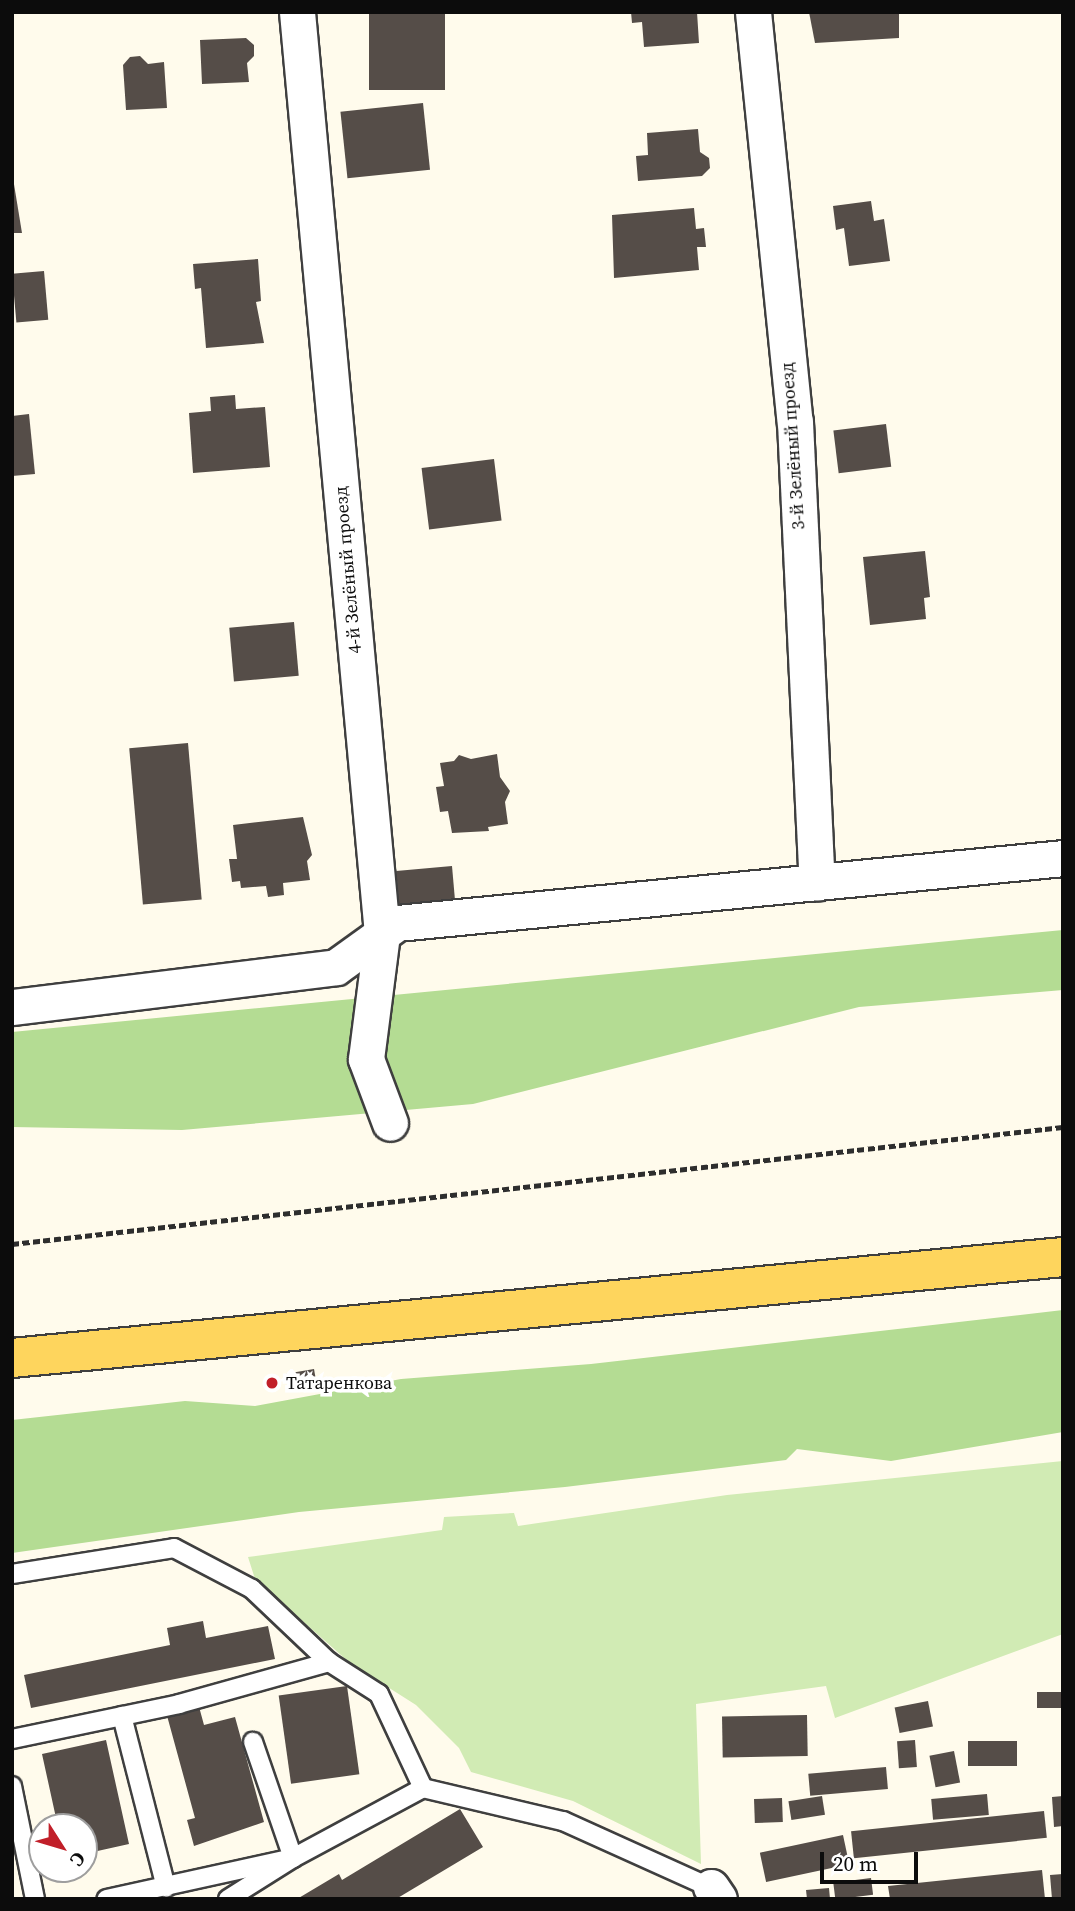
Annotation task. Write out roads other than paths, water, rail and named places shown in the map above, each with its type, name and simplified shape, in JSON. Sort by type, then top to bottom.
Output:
[{"type":"main road","points":[[12,1358],[1063,1257]]},
{"type":"street","name":"4-й Зелёный проезд","points":[[297,12],[382,934],[366,1059],[390,1123]]},
{"type":"street","name":"3-й Зелёный проезд","points":[[753,12],[794,422],[817,882]]},
{"type":"street","points":[[12,1007],[336,967],[397,923],[1063,858]]},
{"type":"lane","points":[[12,1574],[174,1548],[252,1589],[329,1662],[379,1694],[423,1788]]},
{"type":"lane","points":[[12,1739],[122,1716],[329,1662]]},
{"type":"lane","points":[[122,1716],[166,1887]]},
{"type":"lane","points":[[253,1742],[293,1858]]},
{"type":"lane","points":[[12,1786],[34,1899]]},
{"type":"lane","points":[[228,1899],[293,1858],[423,1788],[563,1821],[722,1895]]},
{"type":"lane","points":[[106,1899],[293,1858]]},
{"type":"place","name":"Татаренкова","points":[[272,1383]]}]
